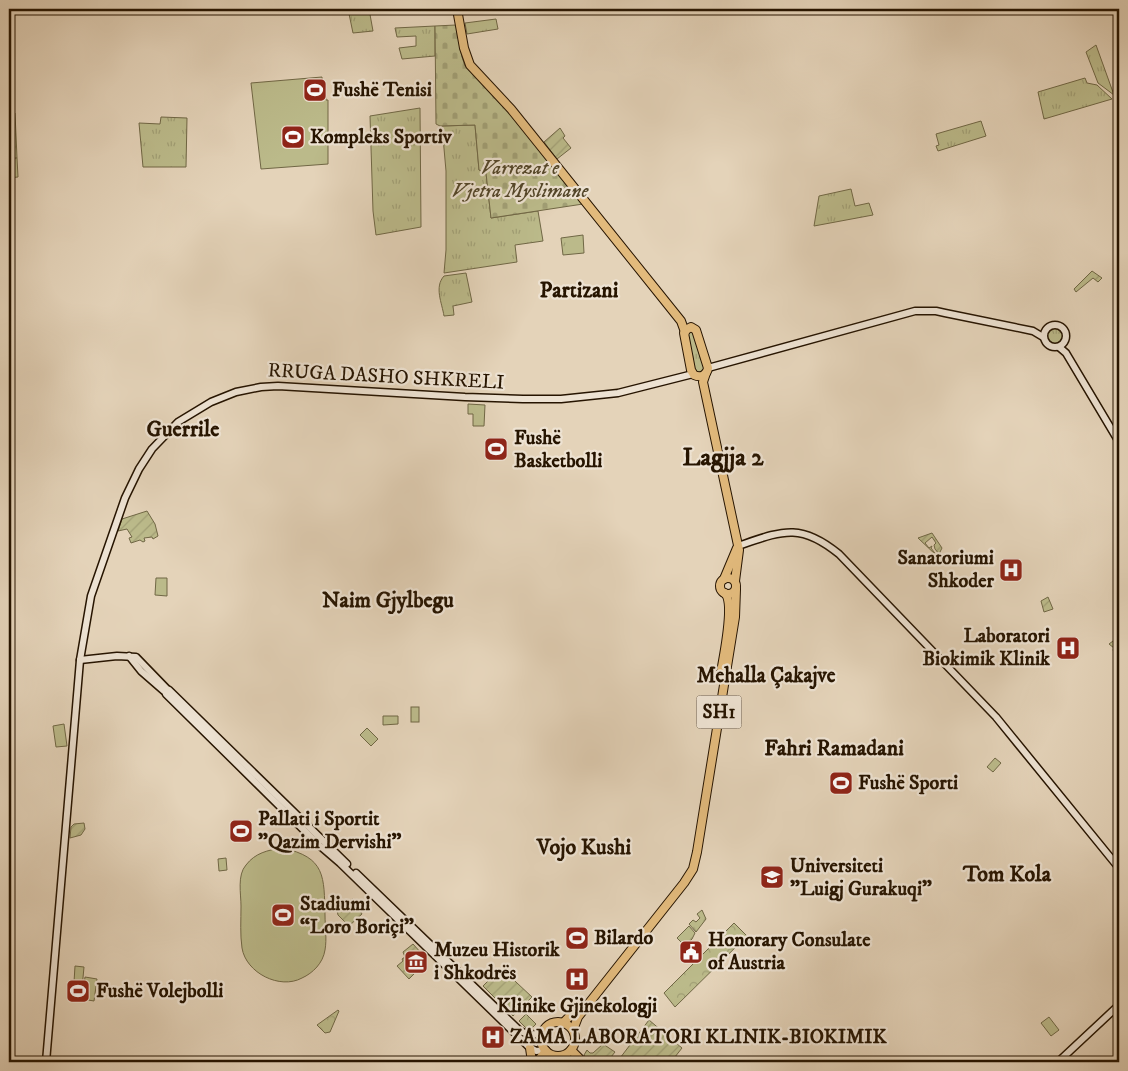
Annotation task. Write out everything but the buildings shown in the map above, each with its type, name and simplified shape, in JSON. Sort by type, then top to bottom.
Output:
[{"type":"main road","points":[[456,9],[464,48],[470,65],[512,109],[681,321],[685,332],[691,370],[703,382],[707,371],[696,332],[681,321]]},
{"type":"main road","points":[[694,375],[700,376],[707,371],[915,311],[936,311],[1033,331],[1043,337],[1044,341],[1051,347],[1061,345],[1066,337],[1066,333],[1061,326],[1053,325],[1046,329],[1033,331]]},
{"type":"main road","points":[[685,332],[687,328],[693,328]]},
{"type":"main road","points":[[1043,337],[1046,329]]},
{"type":"main road","points":[[1061,345],[1119,442]]},
{"type":"main road","name":"RRUGA DASHO SHKRELI","points":[[46,1062],[80,660],[91,596],[125,498],[139,469],[152,449],[175,426],[211,402],[236,392],[261,387],[278,386],[465,397],[561,398],[618,393],[694,375]]},
{"type":"main road","name":"SH1","points":[[573,1030],[578,1017],[683,884],[693,869],[697,852],[735,617],[735,585],[739,554],[703,382]]},
{"type":"main road","points":[[724,579],[730,578],[735,585],[730,594],[725,593],[720,588],[721,582],[738,546],[780,532],[803,533],[820,539],[839,554],[999,722],[1119,868]]},
{"type":"main road","name":"SH1","points":[[564,1022],[591,994],[680,881],[688,868],[695,835],[729,616],[729,599],[725,593]]},
{"type":"main road","points":[[80,660],[117,656],[133,657],[319,845],[523,1036],[530,1048],[532,1062]]},
{"type":"main road","points":[[1058,1062],[1119,1005]]},
{"type":"main road","points":[[530,1048],[539,1052],[560,1056],[571,1050],[575,1041],[573,1030],[564,1022],[550,1023],[542,1033],[541,1042],[547,1052]]},
{"type":"main road","points":[[523,1036],[542,1033]]},
{"type":"main road","points":[[571,1050],[582,1062]]},
{"type":"main road","points":[[537,1062],[547,1052]]},
{"type":"main road","points":[[542,1062],[547,1052]]},
{"type":"green space","points":[[348,9],[369,9],[373,31],[353,33]]},
{"type":"green space","points":[[496,19],[498,29],[467,34],[465,23]]},
{"type":"green space","name":"Varrezat e Vjetra Myslimane","points":[[456,25],[465,66],[510,112],[583,204],[491,218],[486,173],[479,170],[475,125],[440,126],[436,124],[435,26]]},
{"type":"green space","points":[[435,26],[435,56],[402,59],[399,48],[416,46],[416,36],[397,37],[395,28]]},
{"type":"green space","points":[[1096,45],[1114,95],[1098,83],[1086,52]]},
{"type":"green space","name":"Kompleks Sportiv","points":[[322,77],[322,90],[325,90],[326,100],[328,100],[328,164],[261,169],[251,83]]},
{"type":"green space","points":[[1085,78],[1087,83],[1097,85],[1112,99],[1044,119],[1038,92]]},
{"type":"green space","points":[[420,108],[421,227],[376,235],[373,211],[370,116]]},
{"type":"green space","points":[[9,113],[15,113],[17,158],[9,159]]},
{"type":"green space","points":[[161,117],[187,118],[186,167],[143,167],[139,123],[160,124]]},
{"type":"green space","points":[[981,121],[986,136],[938,151],[936,146],[939,145],[936,134]]},
{"type":"green space","points":[[475,125],[479,170],[486,173],[491,218],[538,211],[543,241],[515,245],[517,262],[444,273],[446,250],[446,171],[442,126]]},
{"type":"green space","points":[[560,128],[565,136],[563,138],[571,148],[557,159],[544,142]]},
{"type":"green space","points":[[17,158],[18,177],[9,178],[9,159]]},
{"type":"green space","points":[[851,189],[855,206],[869,203],[873,215],[814,226],[819,196]]},
{"type":"green space","points":[[583,235],[584,253],[563,255],[561,238]]},
{"type":"green space","points":[[1092,271],[1102,278],[1098,282],[1093,278],[1076,292],[1074,289]]},
{"type":"green space","points":[[466,273],[472,302],[453,306],[454,315],[444,316],[439,290],[441,280],[444,276]]},
{"type":"green space","points":[[1055,327],[1061,330],[1064,336],[1061,342],[1055,345],[1049,342],[1046,336],[1049,330]]},
{"type":"green space","points":[[690,332],[695,334],[706,367],[704,373],[694,372],[688,334]]},
{"type":"green space","points":[[468,404],[485,405],[484,426],[473,426],[473,414],[468,414]]},
{"type":"green space","name":"Fushë Basketbolli","points":[[492,439],[501,440],[500,458],[491,458]]},
{"type":"green space","points":[[147,511],[155,524],[158,536],[153,539],[152,537],[144,538],[145,541],[143,542],[140,540],[131,543],[129,538],[132,537],[127,529],[118,531],[122,519]]},
{"type":"green space","points":[[932,533],[942,548],[939,554],[935,549],[934,545],[936,543],[932,537],[925,543],[929,548],[932,546],[931,548],[937,556],[918,538]]},
{"type":"green space","points":[[156,578],[167,578],[167,596],[155,595]]},
{"type":"green space","points":[[1048,597],[1053,609],[1044,612],[1041,601]]},
{"type":"green space","points":[[1119,630],[1119,660],[1113,650],[1114,648],[1109,644],[1117,638],[1115,634]]},
{"type":"green space","points":[[411,707],[419,707],[419,722],[411,722]]},
{"type":"green space","points":[[383,716],[398,716],[398,724],[383,725]]},
{"type":"green space","points":[[64,724],[67,746],[56,747],[53,726]]},
{"type":"green space","points":[[367,728],[378,739],[371,746],[360,735]]},
{"type":"green space","name":"Fushë Sporti","points":[[995,758],[1001,763],[993,772],[987,767]]},
{"type":"green space","name":"Fushë Sporti","points":[[845,773],[852,782],[838,794],[830,784]]},
{"type":"green space","points":[[84,823],[85,829],[81,835],[70,838],[71,827],[74,824]]},
{"type":"green space","name":"Stadiumi “Loro Boriçi”","points":[[282,848],[307,857],[315,863],[320,871],[324,890],[326,937],[324,955],[317,967],[302,978],[284,982],[265,977],[257,972],[245,957],[242,948],[240,885],[243,869],[250,861],[267,851]]},
{"type":"green space","points":[[226,858],[227,870],[219,871],[218,859]]},
{"type":"green space","points":[[353,899],[362,914],[349,926],[338,915],[336,906]]},
{"type":"green space","points":[[702,910],[706,919],[696,932],[689,924],[693,920],[696,922],[700,918],[697,914]]},
{"type":"green space","points":[[734,923],[747,936],[675,1007],[664,993]]},
{"type":"green space","points":[[689,926],[695,933],[685,946],[677,938]]},
{"type":"green space","points":[[413,944],[422,954],[424,964],[409,979],[397,966],[405,957],[403,952]]},
{"type":"green space","points":[[75,966],[84,967],[81,999],[73,998]]},
{"type":"green space","points":[[501,968],[532,997],[513,1016],[483,986]]},
{"type":"green space","points":[[85,977],[97,979],[94,1001],[82,999]]},
{"type":"green space","points":[[338,1010],[330,1032],[325,1033],[317,1025]]},
{"type":"green space","points":[[526,1014],[536,1024],[529,1031],[519,1021]]},
{"type":"green space","points":[[1049,1017],[1059,1030],[1051,1036],[1041,1023]]},
{"type":"green space","points":[[649,1020],[682,1048],[671,1062],[617,1062]]},
{"type":"green space","points":[[603,1044],[615,1052],[607,1062],[591,1062],[584,1055],[587,1050],[593,1053]]},
{"type":"place","name":"Fushë Tenisi","points":[[315,90]]},
{"type":"place","name":"Kompleks Sportiv","points":[[293,137]]},
{"type":"place","name":"Fushë Basketbolli","points":[[496,449]]},
{"type":"place","name":"Sanatoriumi Shkoder","points":[[1011,570]]},
{"type":"place","name":"Laboratori Biokimik Klinik","points":[[1068,648]]},
{"type":"place","name":"Fushë Sporti","points":[[841,783]]},
{"type":"place","name":"Pallati i Sportit \"Qazim Dervishi\"","points":[[241,831]]},
{"type":"place","name":"Universiteti \"Luigj Gurakuqi\"","points":[[772,877]]},
{"type":"place","name":"Stadiumi “Loro Boriçi”","points":[[283,915]]},
{"type":"place","name":"Bilardo","points":[[577,938]]},
{"type":"place","name":"Honorary Consulate of Austria","points":[[691,952]]},
{"type":"place","name":"Muzeu Historik i Shkodrës","points":[[416,962]]},
{"type":"place","name":"Klinike Gjinekologji","points":[[577,979]]},
{"type":"place","name":"Fushë Volejbolli","points":[[78,991]]},
{"type":"place","name":"ZAMA LABORATORI KLINIK-BIOKIMIK","points":[[493,1037]]},
{"type":"district","name":"Partizani","points":[[579,290]]},
{"type":"district","name":"Guerrile","points":[[183,429]]},
{"type":"district","name":"Lagjja 2","points":[[723,457]]},
{"type":"district","name":"Naim Gjylbegu","points":[[388,600]]},
{"type":"district","name":"Mehalla Çakajve","points":[[766,676]]},
{"type":"district","name":"Fahri Ramadani","points":[[834,748]]},
{"type":"district","name":"Vojo Kushi","points":[[584,847]]},
{"type":"district","name":"Tom Kola","points":[[1007,874]]}]
